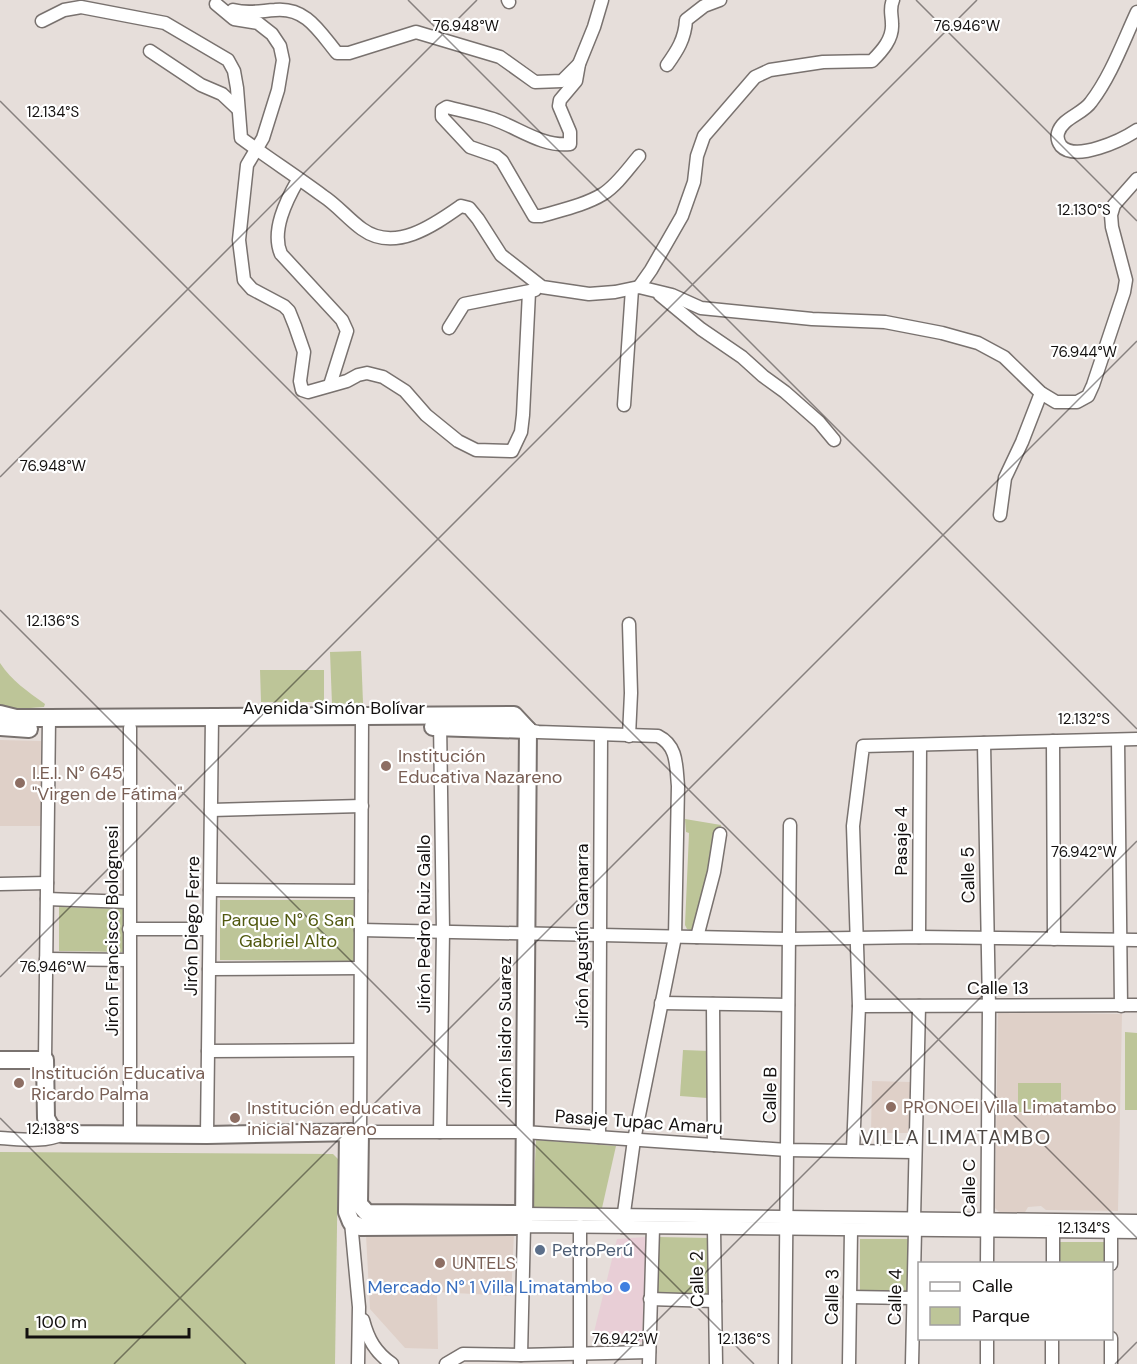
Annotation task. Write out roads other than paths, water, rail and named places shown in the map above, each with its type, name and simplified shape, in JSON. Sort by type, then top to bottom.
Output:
[{"type":"street","points":[[602,0],[579,64],[576,81],[560,100],[559,106],[570,132],[570,144],[539,140],[495,120],[447,107],[442,110],[442,117],[470,147],[499,159],[534,216],[541,216],[604,194],[639,156]]},
{"type":"street","points":[[667,65],[679,49],[686,33],[686,20],[704,6],[720,0]]},
{"type":"street","points":[[624,405],[641,288],[682,216],[694,183],[697,156],[704,136],[755,77],[770,70],[823,62],[872,61],[885,48],[893,26],[890,7],[893,0]]},
{"type":"street","points":[[213,2],[245,14],[287,9],[302,14],[337,52],[349,53],[416,32],[501,57],[535,82],[562,81],[579,64]]},
{"type":"street","points":[[213,2],[234,19],[258,23],[272,34],[280,46],[283,60],[278,90],[263,138],[248,165],[239,240],[244,280],[252,289],[289,311],[304,352],[300,381],[302,390],[308,392],[367,374],[383,377],[405,391],[426,415],[458,441],[476,450],[512,451],[521,432],[529,292]]},
{"type":"street","points":[[42,21],[64,10],[81,7],[165,23],[228,60],[234,71],[241,138],[280,164],[298,180],[325,196],[363,230],[380,237],[414,235],[461,206],[469,208],[501,255],[542,287],[589,294],[641,288],[672,295],[701,308],[885,322],[942,333],[978,343],[1004,357],[1041,393],[1056,402],[1077,402],[1088,396],[1093,385],[1125,292],[1126,280],[1111,215],[1114,205],[1137,179]]},
{"type":"street","points":[[1137,12],[1100,89],[1089,105],[1062,126],[1057,134],[1058,142],[1063,148],[1073,152],[1102,147],[1137,130]]},
{"type":"street","points":[[150,51],[201,85],[222,94],[238,109]]},
{"type":"street","points":[[298,180],[288,199],[277,234],[277,244],[281,254],[342,320],[347,331],[330,385]]},
{"type":"street","points":[[449,328],[464,304],[529,292],[542,287]]},
{"type":"street","points":[[641,288],[742,357],[819,422],[834,440]]},
{"type":"street","points":[[1000,515],[1005,478],[1023,442],[1041,393]]},
{"type":"street","points":[[629,624],[631,693],[629,736]]},
{"type":"street","name":"Avenida Simón Bolívar","points":[[0,714],[49,724],[130,728],[212,722]]},
{"type":"street","name":"Avenida Simón Bolívar","points":[[440,722],[514,715],[528,730]]},
{"type":"street","name":"Avenida Simón Bolívar","points":[[0,727],[49,724],[212,722],[440,722],[537,732],[658,736],[667,741],[673,750],[678,786],[675,937]]},
{"type":"street","name":"Jirón Diego Ferre","points":[[207,1135],[212,722]]},
{"type":"street","points":[[357,1216],[347,1212],[359,1050],[362,722]]},
{"type":"street","name":"Jirón Pedro Ruiz Gallo","points":[[440,722],[443,931],[440,1132]]},
{"type":"street","points":[[49,724],[46,1118],[51,1126],[63,1134]]},
{"type":"street","name":"Jirón Francisco Bolognesi","points":[[130,728],[130,1135]]},
{"type":"street","name":"Jirón Isidro Suarez","points":[[521,1355],[528,730]]},
{"type":"street","name":"Jirón Agustín Gamarra","points":[[599,1137],[601,735]]},
{"type":"street","points":[[853,1150],[859,1006],[853,826],[863,746],[1137,739]]},
{"type":"street","points":[[1118,740],[1121,1005]]},
{"type":"street","points":[[1053,741],[1054,939]]},
{"type":"street","name":"Calle 5","points":[[984,743],[989,1006]]},
{"type":"street","name":"Pasaje 4","points":[[919,937],[920,744]]},
{"type":"street","points":[[211,810],[363,806]]},
{"type":"street","name":"Calle B","points":[[785,1364],[790,825]]},
{"type":"street","points":[[697,937],[714,872],[720,834]]},
{"type":"street","points":[[0,884],[47,883]]},
{"type":"street","points":[[210,890],[361,891]]},
{"type":"street","points":[[46,899],[129,902]]},
{"type":"street","points":[[129,929],[210,929]]},
{"type":"street","points":[[361,930],[789,939],[919,937],[1137,940]]},
{"type":"street","points":[[622,1221],[634,1140],[675,937]]},
{"type":"street","points":[[46,959],[129,960]]},
{"type":"street","points":[[209,969],[360,968]]},
{"type":"street","points":[[662,1003],[788,1005]]},
{"type":"street","points":[[713,1004],[714,1145]]},
{"type":"street","name":"Calle 13","points":[[859,1006],[1137,1005]]},
{"type":"street","name":"Calle 4","points":[[912,1364],[919,1006]]},
{"type":"street","name":"Calle C","points":[[987,1262],[989,1006]]},
{"type":"street","points":[[208,1051],[359,1050]]},
{"type":"street","points":[[0,1060],[45,1060]]},
{"type":"street","points":[[0,1138],[45,1139],[63,1134],[207,1135],[354,1132]]},
{"type":"street","name":"Pasaje Tupac Amaru","points":[[354,1132],[524,1132],[787,1150],[915,1152]]},
{"type":"street","points":[[357,1216],[360,1227],[524,1220],[987,1226],[1137,1221]]},
{"type":"street","points":[[357,1216],[358,1364]]},
{"type":"street","points":[[524,1220],[580,1226],[622,1221],[653,1228],[714,1229],[786,1224],[851,1230],[914,1224]]},
{"type":"street","points":[[580,1226],[580,1359]]},
{"type":"street","points":[[987,1226],[1053,1233],[1137,1233]]},
{"type":"street","points":[[446,1364],[463,1354],[580,1359],[649,1358],[653,1228]]},
{"type":"street","name":"Calle 2","points":[[714,1229],[716,1364]]},
{"type":"street","name":"Calle 3","points":[[849,1364],[851,1230]]},
{"type":"street","points":[[1053,1233],[1053,1262]]},
{"type":"street","points":[[1111,1233],[1111,1262]]},
{"type":"street","points":[[850,1297],[913,1298]]},
{"type":"street","points":[[650,1299],[716,1301]]},
{"type":"street","points":[[359,1307],[372,1344],[380,1355],[392,1364]]},
{"type":"street","points":[[987,1340],[987,1364]]},
{"type":"street","points":[[1052,1340],[1052,1364]]},
{"type":"street","points":[[1111,1340],[1111,1364]]},
{"type":"place","name":"Institución Educativa Nazareno","points":[[386,766]]},
{"type":"place","name":"I.E.I. N° 645 \"Virgen de Fátima\"","points":[[20,783]]},
{"type":"place","name":"Institución Educativa Ricardo Palma","points":[[19,1083]]},
{"type":"place","name":"PRONOEI Villa Limatambo","points":[[891,1107]]},
{"type":"place","name":"Institución educativa inicial Nazareno","points":[[235,1118]]},
{"type":"place","name":"PetroPerú","points":[[540,1250]]},
{"type":"place","name":"UNTELS","points":[[440,1263]]},
{"type":"place","name":"Mercado N° 1 Villa Limatambo","points":[[625,1287]]},
{"type":"district","name":"VILLA LIMATAMBO","points":[[956,1137]]},
{"type":"park label","name":"Parque N° 6 San Gabriel Alto","points":[[288,930]]}]
